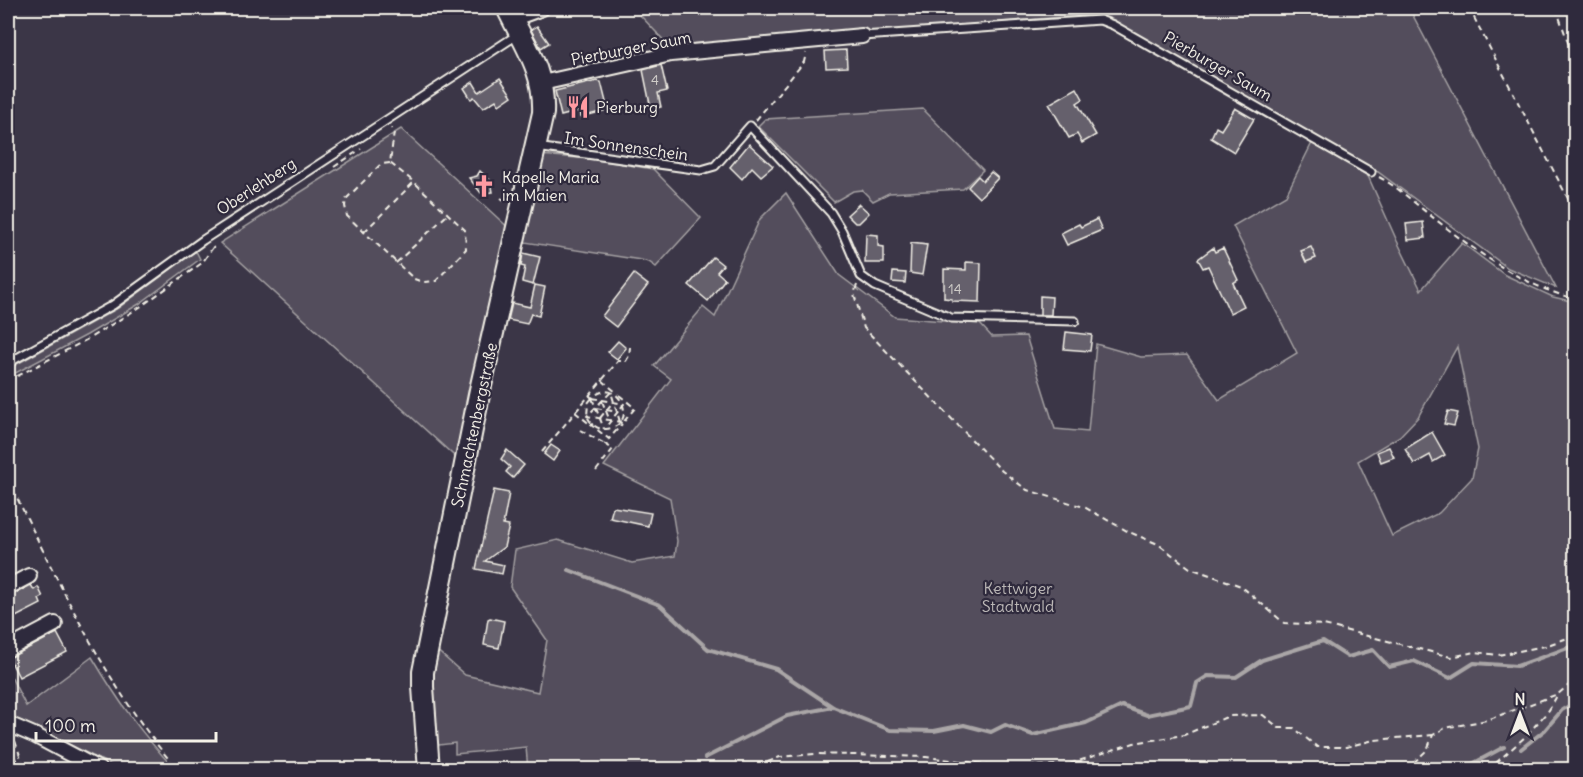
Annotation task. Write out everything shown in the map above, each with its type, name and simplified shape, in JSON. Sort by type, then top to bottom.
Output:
[{"type":"street","points":[[513,20],[542,8]]},
{"type":"street","name":"Schmachtenbergstraße","points":[[429,770],[423,672],[480,390],[543,113],[542,83],[538,69],[513,20]]},
{"type":"street","name":"Pierburger Saum","points":[[542,83],[671,54],[862,36]]},
{"type":"street","points":[[8,587],[30,576]]},
{"type":"street","points":[[8,649],[55,624]]},
{"type":"street","points":[[8,724],[100,770]]},
{"type":"lane","name":"Oberlehberg","points":[[8,363],[112,305],[203,240],[341,152],[386,120],[513,20]]},
{"type":"lane","name":"Pierburger Saum","points":[[862,36],[1100,20],[1113,25],[1371,172]]},
{"type":"lane","name":"Im Sonnenschein","points":[[536,147],[701,170],[715,166],[750,126]]},
{"type":"lane","points":[[750,126],[831,213],[842,231],[861,276],[875,286],[951,318],[1075,321]]},
{"type":"path","points":[[1468,8],[1575,214]]},
{"type":"path","points":[[1556,8],[1575,65]]},
{"type":"path","points":[[750,126],[804,62],[809,42]]},
{"type":"path","points":[[386,120],[394,132],[390,163]]},
{"type":"path","points":[[329,170],[359,151],[366,143]]},
{"type":"path","points":[[390,163],[414,182],[465,230],[466,249],[435,281],[423,282],[414,279],[347,216],[346,199],[381,164],[390,163]]},
{"type":"path","points":[[1371,172],[1385,180],[1465,243],[1522,280],[1556,295],[1575,299]]},
{"type":"path","points":[[364,232],[414,182]]},
{"type":"path","points":[[396,263],[448,214]]},
{"type":"path","points":[[8,381],[88,339],[140,307],[202,262],[219,239]]},
{"type":"path","points":[[861,276],[854,294],[864,328],[1002,471],[1027,490],[1084,507],[1129,532],[1158,544],[1190,568],[1241,586],[1284,623],[1324,625],[1451,657],[1475,652],[1498,655],[1545,646],[1575,635]]},
{"type":"path","points":[[542,452],[575,412],[591,397],[602,392],[618,395],[624,404],[625,413],[621,423],[604,429],[592,425],[588,416],[588,403],[591,397],[602,380],[618,361],[626,361],[630,347]]},
{"type":"path","points":[[602,380],[635,408],[605,444]]},
{"type":"path","points":[[588,416],[610,392]]},
{"type":"path","points":[[610,392],[621,423]]},
{"type":"path","points":[[591,397],[624,404]]},
{"type":"path","points":[[591,397],[604,429]]},
{"type":"path","points":[[602,401],[610,421]]},
{"type":"path","points":[[600,418],[614,402]]},
{"type":"path","points":[[604,429],[624,404]]},
{"type":"path","points":[[596,408],[617,412]]},
{"type":"path","points":[[575,412],[609,439]]},
{"type":"path","points":[[588,416],[621,423]]},
{"type":"path","points":[[580,430],[613,450],[596,471]]},
{"type":"path","points":[[8,480],[64,594],[109,674],[149,734],[178,770]]},
{"type":"path","points":[[1488,770],[1525,737],[1549,710],[1558,694],[1575,679]]},
{"type":"path","points":[[748,770],[780,757],[815,754],[926,757],[1008,767],[1066,765],[1134,743],[1184,735],[1228,716],[1263,715],[1279,728],[1294,728],[1317,747],[1346,747],[1374,740],[1433,735],[1445,728],[1487,720],[1558,694]]},
{"type":"path","points":[[8,724],[25,770]]},
{"type":"path","points":[[1406,770],[1427,750],[1433,735]]},
{"type":"green space","points":[[658,8],[1409,8],[1556,288],[1508,268],[1378,172],[1098,14],[672,49],[640,15]]},
{"type":"green space","points":[[923,109],[983,170],[963,189],[889,193],[873,201],[862,190],[853,191],[834,202],[758,126],[765,119]]},
{"type":"green space","points":[[401,129],[513,232],[461,462],[220,243]]},
{"type":"green space","name":"Kettwiger Stadtwald","points":[[1312,143],[1368,176],[1421,290],[1462,243],[1505,275],[1553,297],[1575,302],[1575,769],[528,770],[526,747],[455,754],[455,743],[431,746],[426,686],[434,648],[465,675],[538,692],[547,640],[510,587],[515,550],[558,540],[632,563],[675,556],[677,541],[670,498],[604,466],[671,379],[654,366],[703,307],[715,317],[760,219],[786,193],[839,275],[895,317],[980,324],[992,337],[1026,336],[1055,429],[1088,432],[1096,344],[1141,357],[1187,355],[1219,400],[1297,353],[1233,226],[1286,195]],"holes":[[[1457,347],[1478,449],[1472,478],[1439,513],[1392,536],[1358,461],[1400,436],[1418,417]]]},
{"type":"green space","points":[[539,155],[592,159],[653,169],[701,218],[656,267],[641,260],[518,241]]},
{"type":"green space","points":[[196,251],[200,259],[139,304],[8,377],[8,369],[118,308]]},
{"type":"green space","points":[[92,657],[130,716],[175,769],[130,769],[124,766],[117,768],[8,716],[8,671],[26,706]]},
{"type":"building","points":[[537,26],[549,43],[541,48],[531,30]]},
{"type":"building","points":[[846,50],[847,67],[826,68],[825,51]]},
{"type":"building","points":[[661,65],[667,91],[658,93],[661,107],[651,109],[643,70]]},
{"type":"building","points":[[500,78],[512,96],[499,105],[496,100],[483,108],[474,97],[471,99],[464,88],[473,82],[479,92]]},
{"type":"building","points":[[601,82],[606,102],[604,111],[581,117],[580,111],[561,116],[555,91]]},
{"type":"building","points":[[1077,88],[1083,99],[1077,103],[1096,135],[1082,143],[1077,134],[1069,138],[1049,104]]},
{"type":"building","points":[[1235,108],[1254,119],[1234,152],[1211,138],[1216,127],[1221,130]]},
{"type":"building","points":[[749,144],[773,166],[761,176],[752,167],[742,179],[730,167]]},
{"type":"building","name":"Kapelle Maria im Maien","points":[[480,171],[491,181],[493,192],[481,193],[469,178],[477,176]]},
{"type":"building","points":[[991,172],[998,178],[979,198],[968,187],[978,176],[983,181]]},
{"type":"building","points":[[859,204],[869,213],[859,223],[855,223],[847,215]]},
{"type":"building","points":[[1097,219],[1102,230],[1067,245],[1061,233],[1079,224],[1081,227]]},
{"type":"building","points":[[1423,222],[1425,238],[1408,240],[1406,224]]},
{"type":"building","points":[[866,234],[878,235],[878,246],[884,247],[884,263],[865,263]]},
{"type":"building","points":[[911,243],[927,245],[922,275],[910,273]]},
{"type":"building","points":[[1311,247],[1316,258],[1306,262],[1301,251]]},
{"type":"building","points":[[1213,248],[1215,252],[1223,248],[1238,280],[1233,283],[1244,306],[1230,313],[1208,266],[1203,268],[1198,259]]},
{"type":"building","points":[[523,253],[540,257],[533,285],[522,282],[525,267],[521,266]]},
{"type":"building","points":[[713,257],[723,265],[717,272],[725,279],[708,301],[689,285]]},
{"type":"building","points":[[966,262],[981,263],[980,302],[952,301],[952,299],[944,298],[944,269],[966,270]]},
{"type":"building","points":[[893,272],[906,273],[905,283],[892,282]]},
{"type":"building","points":[[634,274],[648,285],[616,327],[602,316]]},
{"type":"building","points":[[535,285],[545,287],[539,316],[531,314],[527,324],[508,320],[512,303],[530,307]]},
{"type":"building","points":[[1040,296],[1052,297],[1051,315],[1040,315]]},
{"type":"building","points":[[1066,332],[1092,335],[1090,351],[1064,349]]},
{"type":"building","points":[[618,341],[626,348],[617,359],[608,352]]},
{"type":"building","points":[[1448,411],[1458,413],[1454,426],[1444,424]]},
{"type":"building","points":[[1432,432],[1445,455],[1433,462],[1430,455],[1414,464],[1405,449]]},
{"type":"building","points":[[551,445],[560,451],[553,461],[544,454]]},
{"type":"building","points":[[1389,447],[1394,457],[1381,462],[1377,452]]},
{"type":"building","points":[[507,450],[524,465],[513,478],[506,472],[510,467],[501,459]]},
{"type":"building","points":[[494,490],[509,493],[503,525],[509,526],[504,547],[485,561],[504,565],[502,574],[476,569]]},
{"type":"building","points":[[613,507],[651,513],[648,526],[610,518]]},
{"type":"building","points":[[31,585],[34,590],[38,587],[43,597],[39,599],[41,604],[8,621],[8,597]]},
{"type":"building","points":[[490,618],[504,621],[499,648],[484,645]]},
{"type":"building","points":[[57,633],[67,652],[19,677],[9,658]]},
{"type":"building","points":[[8,746],[22,770],[8,770]]},
{"type":"waterway","points":[[569,570],[660,605],[708,649],[776,669],[833,707],[890,730],[934,731],[964,725],[991,732],[1005,725],[1033,735],[1086,723],[1122,706],[1147,715],[1191,706],[1197,683],[1208,676],[1236,677],[1262,660],[1323,641],[1348,657],[1373,650],[1389,667],[1414,661],[1450,678],[1474,663],[1517,666],[1576,645]]},
{"type":"waterway","points":[[1521,749],[1545,730],[1562,710],[1576,702]]},
{"type":"waterway","points":[[705,758],[787,716],[833,707]]},
{"type":"waterway","points":[[1461,770],[1504,747]]},
{"type":"place","name":"Pierburg","points":[[578,107]]},
{"type":"place","name":"Kapelle Maria im Maien","points":[[484,186]]}]
